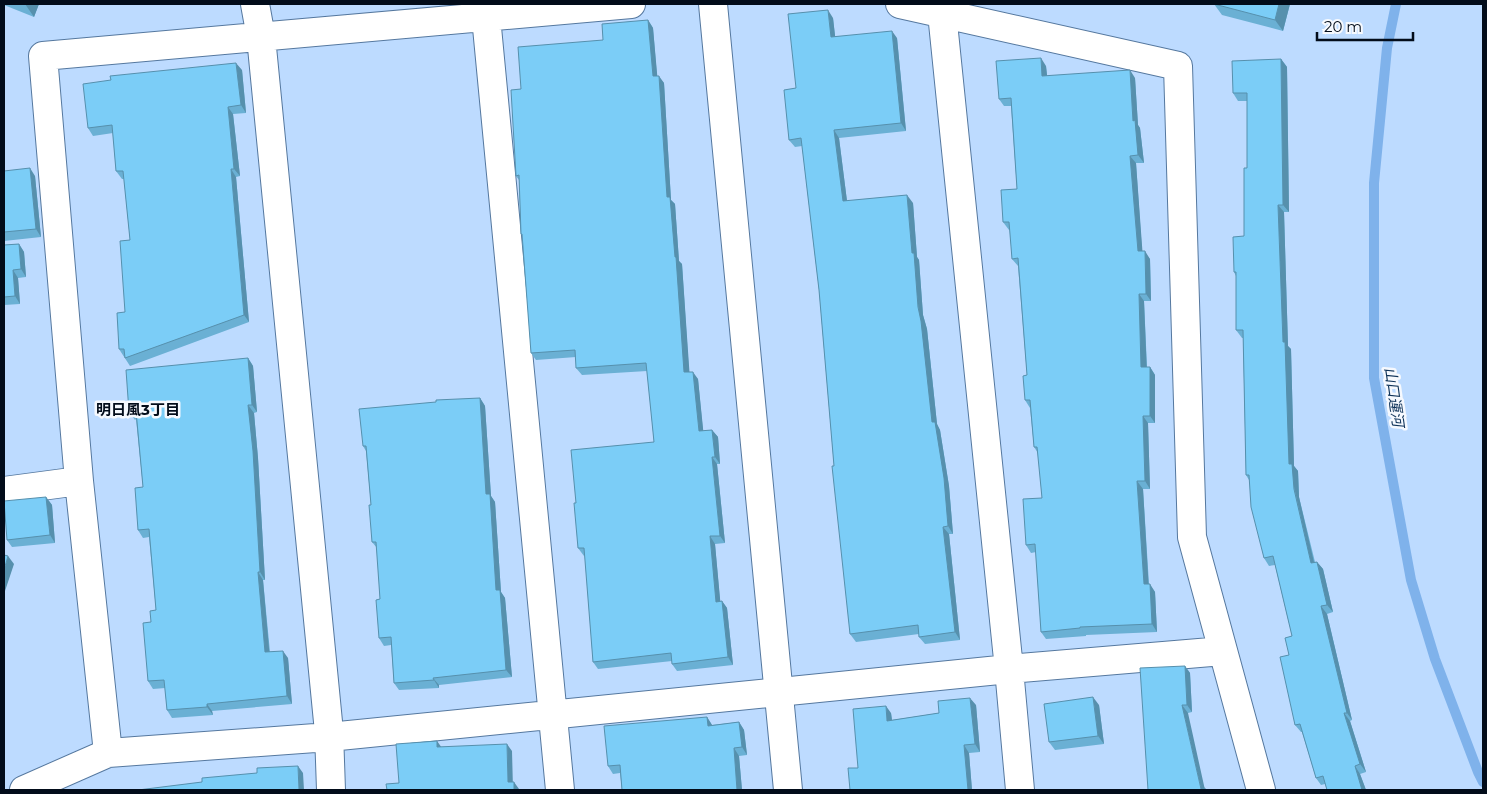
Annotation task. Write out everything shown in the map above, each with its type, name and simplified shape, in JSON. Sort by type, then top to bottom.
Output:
[{"type":"street","points":[[255,4],[261,37],[329,737],[331,790]]},
{"type":"street","points":[[108,753],[79,480],[43,56],[631,4]]},
{"type":"street","points":[[713,4],[788,790]]},
{"type":"street","points":[[900,4],[1178,66],[1192,537],[1261,790]]},
{"type":"street","points":[[942,13],[1020,790]]},
{"type":"street","points":[[486,17],[560,790]]},
{"type":"street","points":[[4,491],[79,480]]},
{"type":"street","points":[[24,790],[108,753],[329,737],[1009,669],[1223,650]]},
{"type":"building","points":[[1214,4],[1279,4],[1275,20]]},
{"type":"building","points":[[828,10],[831,37],[892,31],[901,123],[834,130],[843,201],[907,195],[932,422],[935,422],[944,478],[948,526],[943,527],[955,632],[919,637],[918,625],[850,634],[832,466],[834,466],[819,290],[801,138],[789,140],[784,90],[796,88],[788,14]]},
{"type":"building","points":[[648,20],[653,76],[659,76],[667,197],[670,197],[676,257],[684,372],[693,372],[699,431],[712,430],[715,457],[712,457],[720,536],[710,536],[716,602],[722,601],[728,657],[672,664],[671,653],[593,662],[584,548],[578,548],[571,450],[654,442],[646,363],[576,368],[575,350],[531,353],[521,234],[519,175],[516,176],[511,90],[521,89],[518,47],[603,40],[602,24]]},
{"type":"building","points":[[1041,58],[1042,76],[1130,70],[1133,121],[1135,120],[1138,155],[1130,156],[1138,251],[1145,251],[1146,294],[1139,294],[1141,367],[1150,367],[1150,416],[1143,416],[1145,481],[1137,481],[1144,584],[1150,584],[1152,624],[1080,627],[1041,632],[1035,544],[1026,545],[1023,499],[1042,498],[1037,447],[1034,447],[1030,400],[1025,400],[1023,376],[1027,375],[1018,258],[1012,259],[1009,222],[1003,222],[1001,190],[1017,189],[1011,98],[999,99],[996,61]]},
{"type":"building","points":[[1281,59],[1283,205],[1278,205],[1289,464],[1292,464],[1294,489],[1311,563],[1317,562],[1327,605],[1321,606],[1347,713],[1344,713],[1360,764],[1355,766],[1362,790],[1327,790],[1323,776],[1316,778],[1300,724],[1295,725],[1280,657],[1289,655],[1285,638],[1292,636],[1273,556],[1264,558],[1251,507],[1249,475],[1246,475],[1243,330],[1236,330],[1236,272],[1234,272],[1233,237],[1244,236],[1244,168],[1247,168],[1247,93],[1233,93],[1232,61]]},
{"type":"building","points":[[236,63],[241,105],[228,107],[234,169],[231,169],[244,315],[125,358],[124,349],[119,349],[117,313],[125,312],[120,241],[130,240],[123,171],[116,171],[112,125],[88,128],[83,84],[111,80],[110,76]]},
{"type":"building","points":[[30,168],[36,229],[4,232],[4,171]]},
{"type":"building","points":[[19,244],[21,269],[13,270],[15,296],[4,297],[4,245]]},
{"type":"building","points":[[248,358],[252,405],[248,405],[253,451],[260,572],[258,572],[265,652],[283,651],[287,696],[207,704],[207,707],[167,710],[164,680],[148,681],[143,623],[151,622],[150,611],[156,610],[149,529],[138,530],[135,488],[143,487],[136,411],[129,412],[126,370]]},
{"type":"building","points":[[480,398],[486,494],[490,494],[496,590],[500,590],[506,670],[433,678],[434,680],[394,683],[391,637],[379,638],[376,600],[380,599],[376,542],[372,542],[366,446],[363,446],[359,409],[436,402],[436,400]]},
{"type":"building","points":[[46,497],[50,535],[7,540],[4,501]]},
{"type":"building","points":[[4,555],[8,556],[4,570]]},
{"type":"building","points":[[1185,666],[1187,705],[1182,705],[1201,789],[1205,788],[1205,790],[1148,790],[1140,668]]},
{"type":"building","points":[[1093,697],[1098,736],[1049,742],[1044,704]]},
{"type":"building","points":[[970,698],[975,744],[964,745],[968,790],[850,790],[848,768],[858,768],[853,709],[886,706],[887,721],[939,713],[938,701]]},
{"type":"building","points":[[707,717],[708,726],[739,722],[742,747],[734,748],[737,790],[622,790],[620,765],[608,766],[604,726]]},
{"type":"building","points":[[437,741],[437,747],[507,744],[508,782],[514,782],[514,790],[387,790],[386,784],[399,783],[396,744]]},
{"type":"building","points":[[298,766],[299,790],[138,790],[202,782],[202,778],[257,773],[257,768]]},
{"type":"waterway","name":"山口運河","points":[[1396,4],[1387,48],[1374,183],[1374,378],[1411,580],[1435,659],[1483,782]]},
{"type":"district","name":"明日風3丁目","points":[[138,410]]}]
